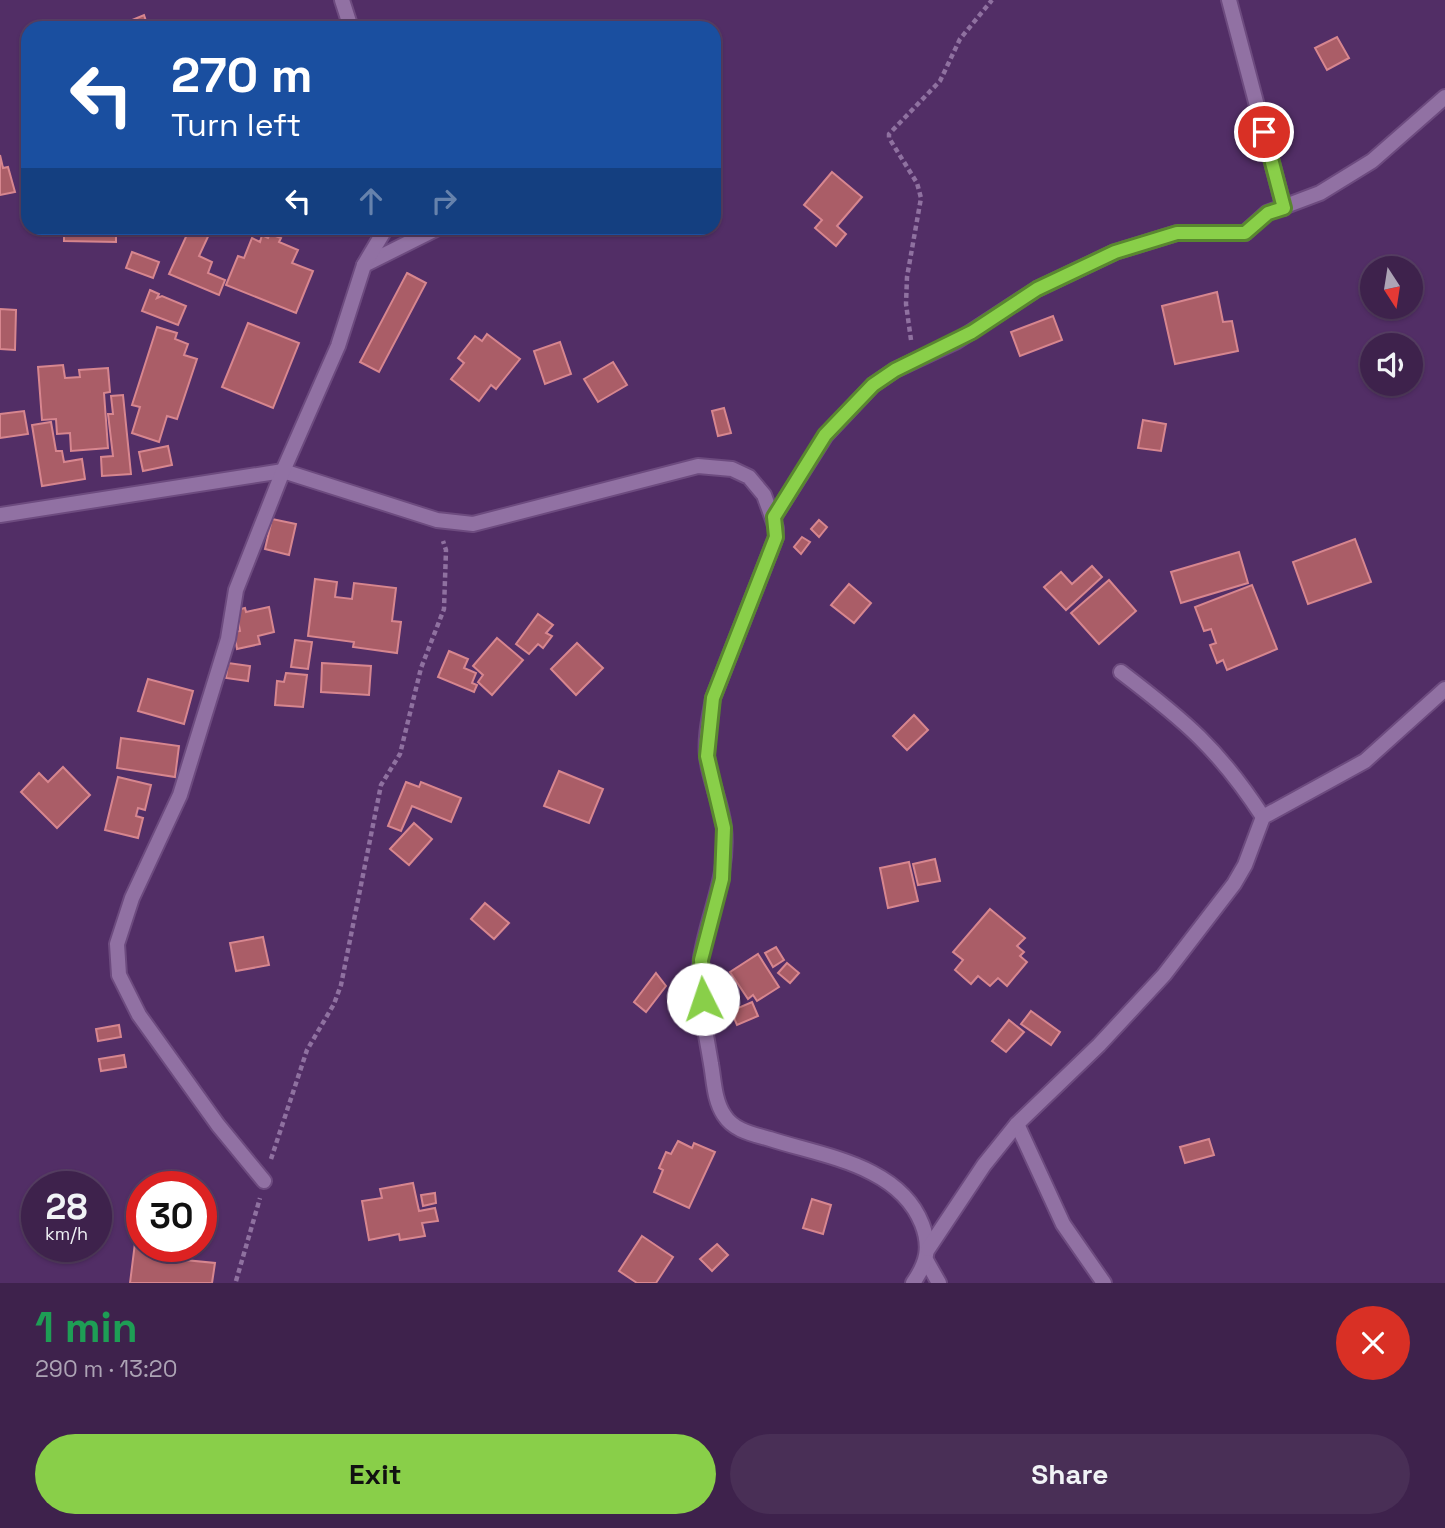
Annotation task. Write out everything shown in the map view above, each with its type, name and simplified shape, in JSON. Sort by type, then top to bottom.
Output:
[{"type":"street","points":[[342,0],[349,21]]},
{"type":"street","points":[[1229,0],[1284,208]]},
{"type":"street","points":[[774,517],[833,427],[873,385],[914,361],[965,337],[1037,289],[1115,252],[1177,233],[1245,233],[1268,213],[1320,192],[1371,161],[1445,97]]},
{"type":"street","points":[[264,1181],[218,1125],[139,1015],[120,975],[117,944],[132,898],[180,795],[228,639],[236,590],[283,471],[338,346],[364,265],[382,235]]},
{"type":"street","points":[[364,265],[424,235]]},
{"type":"street","points":[[0,514],[283,471],[437,520],[473,524],[698,466],[732,469],[749,477],[764,495],[774,517],[776,537],[713,698],[709,720],[707,756],[724,828],[722,879],[701,960],[705,1043],[713,1084],[723,1114],[741,1130],[882,1177],[911,1203],[922,1224],[927,1254],[939,1283]]},
{"type":"street","points":[[1121,672],[1186,722],[1214,750],[1263,817]]},
{"type":"street","points":[[913,1283],[927,1254],[984,1164],[1017,1124],[1100,1045],[1164,975],[1234,884],[1245,865],[1263,817],[1365,761],[1445,689]]},
{"type":"street","points":[[1017,1124],[1063,1224],[1104,1283]]},
{"type":"path","points":[[914,361],[906,291],[921,198],[917,183],[889,134],[940,81],[960,39],[992,0]]},
{"type":"path","points":[[236,1281],[264,1181],[307,1050],[339,994],[381,785],[400,754],[421,668],[444,609],[446,550],[437,520]]},
{"type":"building","points":[[144,15],[146,21],[130,21]]},
{"type":"building","points":[[1337,37],[1349,58],[1327,70],[1315,48]]},
{"type":"building","points":[[0,155],[3,168],[8,167],[15,192],[0,195]]},
{"type":"building","points":[[832,172],[862,197],[837,226],[846,234],[836,246],[815,228],[822,220],[804,205]]},
{"type":"building","points":[[64,235],[116,235],[116,242],[64,241]]},
{"type":"building","points":[[187,235],[209,235],[199,256],[212,262],[208,273],[225,280],[219,295],[169,274]]},
{"type":"building","points":[[262,235],[268,238],[273,235],[281,238],[279,242],[298,250],[292,263],[313,271],[296,313],[226,285],[238,256],[244,258],[252,238],[260,242]]},
{"type":"building","points":[[132,252],[159,262],[153,278],[126,268]]},
{"type":"building","points":[[407,273],[426,283],[379,372],[360,362]]},
{"type":"building","points":[[150,290],[159,294],[157,298],[162,296],[186,306],[178,325],[142,311]]},
{"type":"building","points":[[1217,292],[1223,322],[1232,321],[1238,351],[1175,364],[1162,306]]},
{"type":"building","points":[[0,309],[16,310],[15,350],[0,349]]},
{"type":"building","points":[[1053,316],[1062,340],[1020,356],[1011,332]]},
{"type":"building","points":[[248,323],[299,343],[273,408],[222,387]]},
{"type":"building","points":[[157,327],[177,333],[175,339],[188,344],[184,355],[197,359],[177,419],[167,416],[159,442],[132,433],[140,407],[132,405]]},
{"type":"building","points":[[487,334],[520,359],[496,389],[491,385],[479,401],[451,379],[464,363],[458,358],[475,336],[482,341]]},
{"type":"building","points":[[560,342],[571,374],[545,384],[534,351]]},
{"type":"building","points":[[613,362],[627,385],[598,402],[584,379]]},
{"type":"building","points":[[63,365],[65,378],[80,377],[79,370],[108,368],[110,392],[104,393],[108,448],[71,451],[70,433],[57,434],[56,419],[42,420],[38,367]]},
{"type":"building","points":[[123,395],[131,474],[102,476],[101,457],[113,456],[108,414],[113,414],[111,396]]},
{"type":"building","points":[[724,408],[731,433],[718,436],[712,411]]},
{"type":"building","points":[[24,411],[28,434],[0,438],[0,414]]},
{"type":"building","points":[[1143,420],[1166,424],[1161,451],[1138,448]]},
{"type":"building","points":[[51,422],[56,451],[62,451],[64,462],[82,459],[85,479],[42,486],[32,425]]},
{"type":"building","points":[[168,446],[172,465],[143,471],[139,452]]},
{"type":"building","points":[[272,519],[296,524],[289,555],[265,549]]},
{"type":"building","points":[[819,520],[827,527],[819,537],[811,529]]},
{"type":"building","points":[[802,537],[810,542],[801,554],[794,547]]},
{"type":"building","points":[[1355,539],[1371,582],[1308,604],[1293,562]]},
{"type":"building","points":[[1239,552],[1248,583],[1181,603],[1171,572]]},
{"type":"building","points":[[1092,566],[1102,577],[1066,610],[1044,587],[1061,572],[1072,584]]},
{"type":"building","points":[[315,579],[337,582],[335,597],[352,599],[354,583],[396,588],[392,621],[401,622],[397,653],[353,647],[354,642],[308,636]]},
{"type":"building","points":[[1109,580],[1136,611],[1099,644],[1071,613]]},
{"type":"building","points":[[849,584],[871,603],[854,623],[831,605]]},
{"type":"building","points":[[1252,585],[1277,649],[1227,670],[1223,660],[1217,663],[1210,645],[1216,643],[1211,629],[1204,631],[1195,607]]},
{"type":"building","points":[[269,607],[274,632],[258,636],[260,644],[237,649],[234,632],[240,631],[236,610],[245,608],[246,612]]},
{"type":"building","points":[[538,614],[553,625],[546,633],[552,636],[543,648],[538,644],[529,654],[516,644]]},
{"type":"building","points":[[497,638],[523,660],[492,695],[478,682],[483,675],[473,666]]},
{"type":"building","points":[[295,640],[312,642],[308,669],[291,667]]},
{"type":"building","points":[[577,643],[603,668],[576,695],[551,669]]},
{"type":"building","points":[[449,651],[468,659],[464,668],[476,673],[472,683],[477,685],[474,692],[438,677]]},
{"type":"building","points":[[228,663],[250,666],[248,681],[226,678]]},
{"type":"building","points":[[322,663],[371,666],[369,695],[321,692]]},
{"type":"building","points":[[286,673],[307,675],[303,707],[275,705],[277,681],[284,682]]},
{"type":"building","points":[[148,679],[193,691],[184,724],[138,711]]},
{"type":"building","points":[[914,715],[928,730],[907,750],[893,736]]},
{"type":"building","points":[[121,738],[179,746],[175,777],[117,768]]},
{"type":"building","points":[[63,767],[90,795],[57,828],[21,792],[39,773],[48,782]]},
{"type":"building","points":[[559,771],[603,789],[589,823],[544,806]]},
{"type":"building","points":[[118,777],[151,785],[145,810],[138,808],[136,816],[143,818],[138,838],[105,830]]},
{"type":"building","points":[[406,782],[419,787],[421,782],[461,798],[451,822],[412,806],[401,831],[388,826]]},
{"type":"building","points":[[414,823],[432,839],[409,865],[390,849]]},
{"type":"building","points":[[935,859],[940,881],[918,885],[913,864]]},
{"type":"building","points":[[909,862],[918,901],[888,908],[880,868]]},
{"type":"building","points":[[485,903],[509,923],[494,939],[471,919]]},
{"type":"building","points":[[990,909],[1025,938],[1017,946],[1024,952],[1020,956],[1027,962],[1007,986],[998,978],[990,986],[978,976],[971,984],[955,970],[963,960],[953,952]]},
{"type":"building","points":[[263,937],[269,965],[236,971],[230,943]]},
{"type":"building","points":[[776,947],[784,960],[773,967],[765,953]]},
{"type":"building","points":[[758,954],[779,987],[757,1001],[753,995],[748,999],[730,972]]},
{"type":"building","points":[[787,963],[799,973],[790,983],[778,973]]},
{"type":"building","points":[[656,973],[666,986],[646,1012],[634,1002]]},
{"type":"building","points":[[752,1002],[758,1016],[737,1025],[731,1011]]},
{"type":"building","points":[[1031,1011],[1060,1032],[1051,1045],[1021,1024]]},
{"type":"building","points":[[1009,1020],[1024,1032],[1006,1052],[992,1041]]},
{"type":"building","points":[[119,1025],[121,1037],[98,1041],[96,1029]]},
{"type":"building","points":[[124,1055],[126,1067],[101,1071],[99,1059]]},
{"type":"building","points":[[1209,1139],[1214,1155],[1185,1163],[1180,1147]]},
{"type":"building","points":[[678,1141],[692,1148],[694,1143],[715,1152],[689,1208],[654,1192],[663,1170],[659,1168],[666,1152],[671,1154]]},
{"type":"building","points":[[413,1183],[419,1211],[435,1208],[438,1221],[422,1223],[425,1236],[400,1240],[399,1234],[369,1240],[362,1201],[382,1198],[380,1189]]},
{"type":"building","points":[[435,1193],[436,1203],[423,1206],[421,1195]]},
{"type":"building","points":[[812,1199],[831,1205],[823,1234],[803,1228]]},
{"type":"building","points":[[642,1236],[673,1257],[656,1283],[637,1283],[619,1271]]},
{"type":"building","points":[[717,1244],[728,1255],[712,1271],[700,1259]]},
{"type":"building","points":[[133,1262],[215,1263],[212,1283],[130,1283]]},
{"type":"route","points":[[703,999],[701,960],[722,879],[724,828],[707,756],[713,698],[776,537],[774,517],[825,435],[873,385],[895,370],[957,341],[1037,289],[1076,268],[1140,243],[1177,233],[1245,233],[1268,213],[1284,208],[1264,132]]}]
